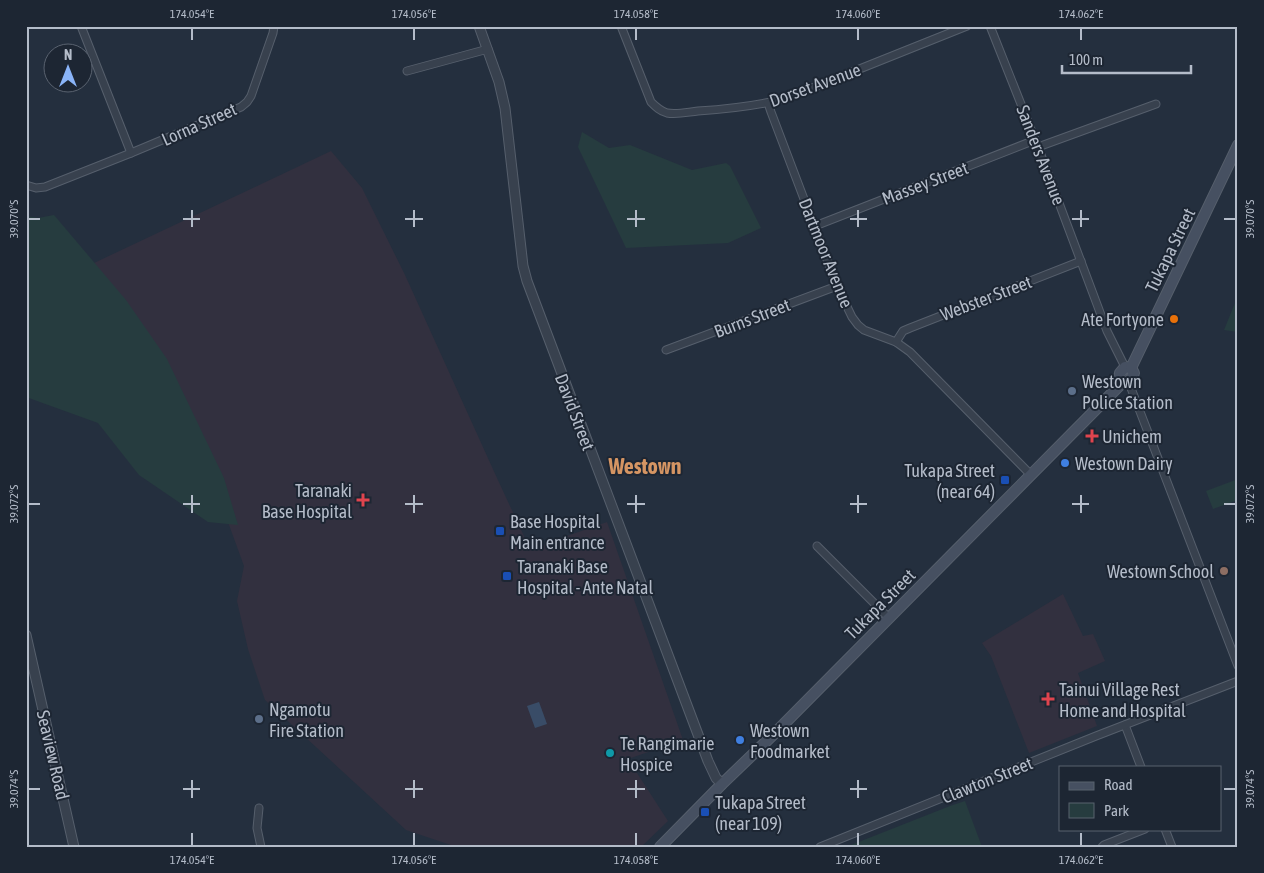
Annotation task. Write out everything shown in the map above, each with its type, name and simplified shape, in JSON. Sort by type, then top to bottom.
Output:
[{"type":"main road","name":"Tukapa Street","points":[[660,847],[1126,383],[1120,380],[1121,370],[1128,368],[1238,145]]},
{"type":"street","points":[[80,26],[131,153]]},
{"type":"street","name":"Lorna Street","points":[[26,185],[36,188],[45,187],[241,107],[251,96],[274,26]]},
{"type":"street","name":"David Street","points":[[479,26],[499,82],[505,108],[524,266],[532,297],[708,760],[716,778],[722,784]]},
{"type":"street","name":"Dorset Avenue","points":[[621,26],[647,92],[655,106],[673,114],[768,103],[787,98],[967,26]]},
{"type":"street","name":"Sanders Avenue","points":[[990,26],[1037,144],[1107,331],[1128,368]]},
{"type":"street","points":[[407,71],[488,49]]},
{"type":"street","name":"Dartmoor Avenue","points":[[768,103],[838,286],[852,317],[864,330],[896,342],[910,352],[1032,475]]},
{"type":"street","name":"Massey Street","points":[[815,226],[1037,144],[1156,104]]},
{"type":"street","name":"Webster Street","points":[[896,342],[903,332],[910,328],[1081,261]]},
{"type":"street","name":"Burns Street","points":[[666,350],[838,286]]},
{"type":"street","points":[[1126,383],[1238,666]]},
{"type":"street","points":[[817,546],[889,618]]},
{"type":"street","name":"Seaview Road","points":[[26,635],[74,847]]},
{"type":"street","name":"Clawton Street","points":[[820,847],[1086,739],[1238,681]]},
{"type":"street","points":[[1125,725],[1141,766]]},
{"type":"street","points":[[259,808],[257,828],[261,847]]},
{"type":"street","points":[[1102,847],[1142,830]]},
{"type":"street","points":[[1165,830],[1172,847]]},
{"type":"shaded area","name":"Taranaki Base Hospital","points":[[331,151],[362,188],[405,275],[530,549],[607,522],[683,740],[628,759],[668,821],[641,847],[457,847],[406,830],[265,700],[248,649],[237,601],[244,566],[205,459],[94,263]]},
{"type":"shaded area","name":"Tainui Village Rest Home and Hospital","points":[[1063,594],[1083,636],[1093,634],[1105,661],[1078,673],[1097,726],[1029,753],[991,656],[982,643]]},
{"type":"green space","points":[[582,132],[609,148],[630,145],[692,170],[726,163],[730,166],[761,228],[728,243],[626,248],[578,147]]},
{"type":"green space","points":[[54,215],[126,300],[167,359],[224,478],[238,525],[208,522],[139,475],[98,423],[26,397],[26,216],[38,218]]},
{"type":"green space","points":[[1238,296],[1238,332],[1224,330],[1237,298]]},
{"type":"green space","points":[[1238,479],[1238,500],[1213,509],[1206,491]]},
{"type":"green space","points":[[965,801],[982,847],[846,847],[950,806]]},
{"type":"water","points":[[539,702],[547,724],[535,728],[527,706]]},
{"type":"place","name":"Ate Fortyone","points":[[1174,319]]},
{"type":"place","name":"Westown Police Station","points":[[1072,391]]},
{"type":"place","name":"Unichem","points":[[1092,436]]},
{"type":"place","name":"Westown Dairy","points":[[1065,463]]},
{"type":"place","name":"Tukapa Street (near 64)","points":[[1005,480]]},
{"type":"place","name":"Taranaki Base Hospital","points":[[363,500]]},
{"type":"place","name":"Base Hospital Main entrance","points":[[500,531]]},
{"type":"place","name":"Westown School","points":[[1224,571]]},
{"type":"place","name":"Taranaki Base Hospital - Ante Natal","points":[[507,576]]},
{"type":"place","name":"Tainui Village Rest Home and Hospital","points":[[1048,699]]},
{"type":"place","name":"Ngamotu Fire Station","points":[[259,719]]},
{"type":"place","name":"Westown Foodmarket","points":[[740,740]]},
{"type":"place","name":"Te Rangimarie Hospice","points":[[610,753]]},
{"type":"place","name":"Tukapa Street (near 109)","points":[[705,812]]},
{"type":"district","name":"Westown","points":[[645,466]]}]
